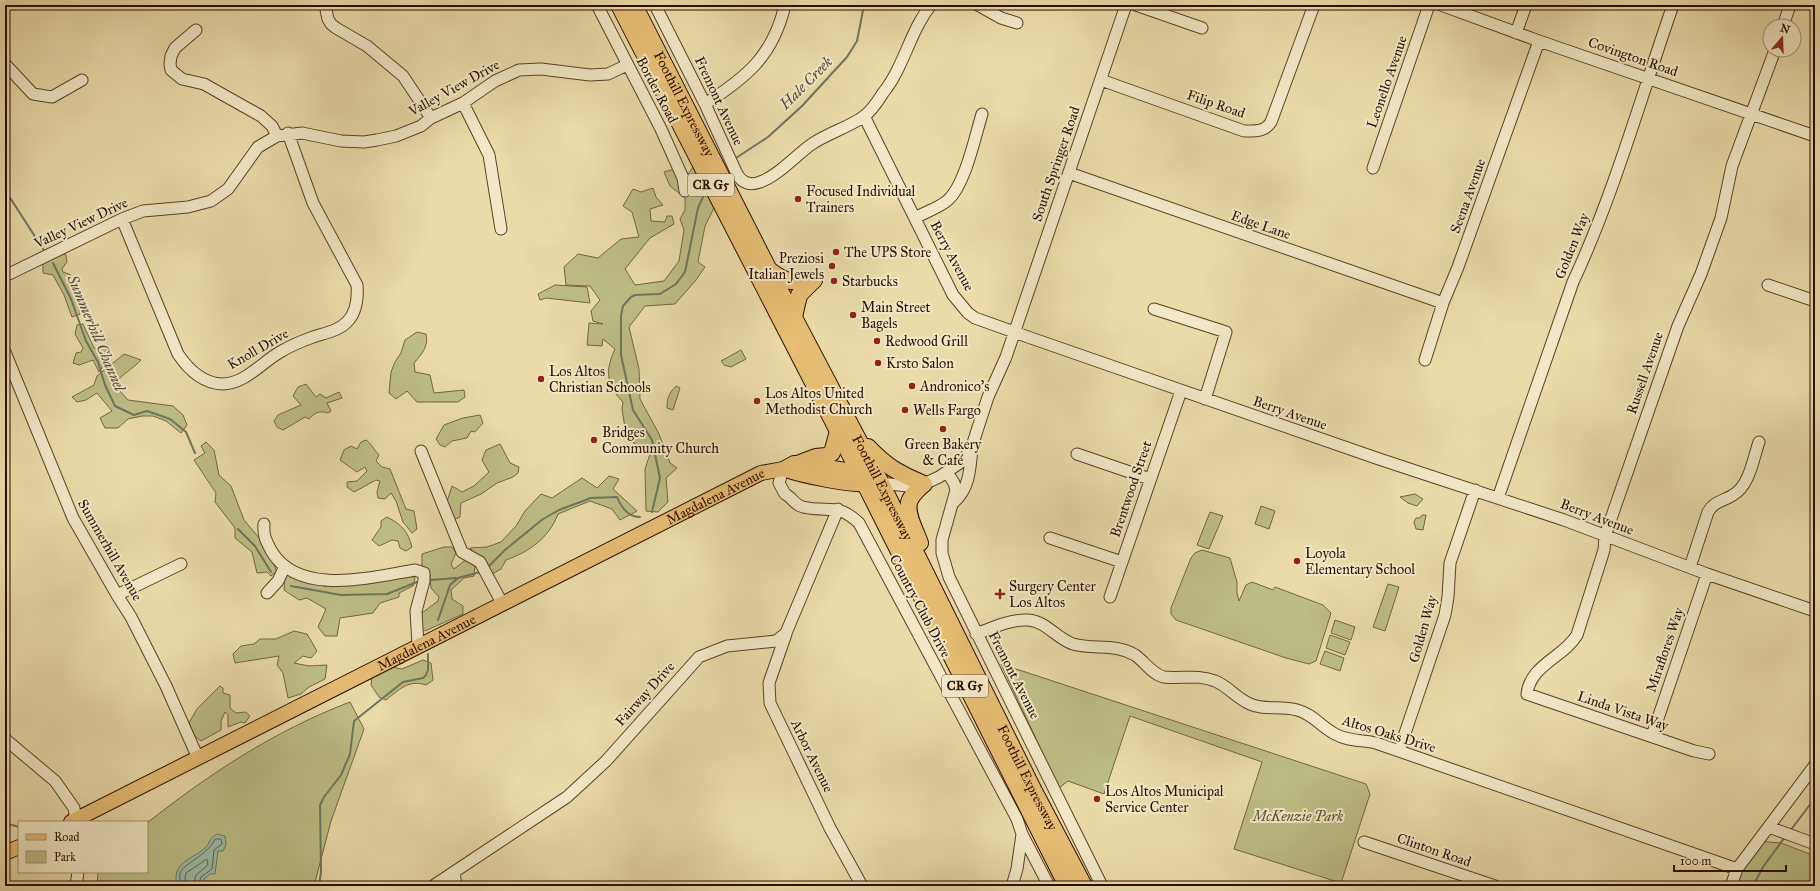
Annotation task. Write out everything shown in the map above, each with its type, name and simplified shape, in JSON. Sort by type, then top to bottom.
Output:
[{"type":"highway","name":"Foothill Expressway","points":[[619,5],[838,431],[1067,886]]},
{"type":"highway","name":"Foothill Expressway","points":[[634,5],[794,317],[881,482],[1034,791],[1084,886]]},
{"type":"highway","points":[[770,270],[783,280],[790,282],[814,280],[799,295],[796,302],[794,317]]},
{"type":"highway","points":[[800,464],[816,457],[826,456],[832,453],[838,431]]},
{"type":"highway","points":[[856,434],[884,464],[898,473],[924,484],[910,498],[908,506],[922,547],[925,572]]},
{"type":"main road","name":"Magdalena Avenue","points":[[74,821],[754,476],[767,471],[782,469],[794,463],[862,479]]},
{"type":"main road","name":"Magdalena Avenue","points":[[782,469],[793,473],[881,482]]},
{"type":"main road","points":[[5,853],[18,847]]},
{"type":"street","points":[[325,5],[328,19],[331,24],[367,46],[403,76],[431,118]]},
{"type":"street","name":"Border Road","points":[[596,5],[661,129],[683,178],[685,191]]},
{"type":"street","name":"Fremont Avenue","points":[[656,5],[741,180],[746,183],[753,184],[761,182],[812,143],[864,116]]},
{"type":"street","points":[[705,104],[741,80],[760,61],[767,51],[782,21],[785,5]]},
{"type":"street","points":[[864,116],[884,92],[900,65],[921,18],[931,5]]},
{"type":"street","points":[[978,5],[1001,18],[1017,24]]},
{"type":"street","name":"South Springer Road","points":[[881,482],[907,486],[924,484],[947,472],[964,460],[972,446],[988,397],[1006,357],[1126,5]]},
{"type":"street","points":[[1136,5],[1202,28]]},
{"type":"street","name":"Filip Road","points":[[1101,80],[1244,131],[1261,131],[1268,127],[1271,122],[1314,5]]},
{"type":"street","name":"Leonello Avenue","points":[[1373,168],[1429,5]]},
{"type":"street","name":"Covington Road","points":[[1442,5],[1516,33],[1815,136]]},
{"type":"street","points":[[1516,33],[1526,5]]},
{"type":"street","name":"Golden Way","points":[[1498,498],[1573,282],[1588,250],[1612,185],[1673,5]]},
{"type":"street","points":[[1786,18],[1790,5]]},
{"type":"street","name":"Knoll Drive","points":[[122,219],[178,354],[190,369],[206,381],[221,384],[234,382],[247,376],[280,352],[295,344],[339,328],[350,318],[355,307],[357,299],[357,285],[313,203],[282,134],[261,116],[204,84],[182,79],[172,70],[170,64],[171,56],[175,48],[196,30]]},
{"type":"street","name":"Seena Avenue","points":[[1425,360],[1443,303],[1458,267],[1539,41]]},
{"type":"street","name":"Russell Avenue","points":[[1527,694],[1529,683],[1545,663],[1572,643],[1576,635],[1604,550],[1605,536],[1675,333],[1694,293],[1719,225],[1726,202],[1732,166],[1772,58]]},
{"type":"street","points":[[5,64],[33,94],[52,97],[82,80]]},
{"type":"street","name":"Valley View Drive","points":[[5,276],[122,219],[143,212],[188,207],[211,201],[228,189],[258,147],[282,134],[306,134],[341,141],[364,142],[396,136],[421,126],[431,118],[463,103],[495,80],[519,70],[541,69],[590,75],[608,74],[627,65]]},
{"type":"street","points":[[463,103],[489,155],[500,229]]},
{"type":"street","points":[[915,218],[947,201],[955,193],[962,179],[982,114]]},
{"type":"street","name":"Berry Avenue","points":[[864,116],[953,295],[968,313],[1028,338],[1379,459],[1564,520],[1707,574],[1815,611]]},
{"type":"street","name":"Edge Lane","points":[[1069,174],[1443,303]]},
{"type":"street","points":[[1768,285],[1815,301]]},
{"type":"street","points":[[1154,309],[1226,332],[1205,399]]},
{"type":"street","points":[[1006,357],[1014,354],[1022,339],[1028,338]]},
{"type":"street","name":"Summerhill Avenue","points":[[5,352],[73,518],[131,617],[149,652],[198,758]]},
{"type":"street","name":"Brentwood Street","points":[[1110,597],[1181,390]]},
{"type":"street","points":[[1690,567],[1708,512],[1712,505],[1733,495],[1743,486],[1759,442]]},
{"type":"street","points":[[954,502],[962,495],[970,474],[972,446]]},
{"type":"street","points":[[422,452],[462,552],[480,562],[502,603]]},
{"type":"street","points":[[1077,454],[1150,479]]},
{"type":"street","name":"Country Club Drive","points":[[782,469],[788,483],[788,495],[793,502],[802,507],[838,509],[849,513],[859,523],[1017,819],[1022,834],[1017,869],[1012,886]]},
{"type":"street","name":"Fremont Avenue","points":[[947,472],[956,490],[954,502],[942,540],[942,553],[949,577],[976,634],[1051,780],[1102,886]]},
{"type":"street","name":"Golden Way","points":[[1399,751],[1445,615],[1448,597],[1450,563],[1475,490]]},
{"type":"street","points":[[786,633],[838,509]]},
{"type":"street","points":[[264,524],[263,535],[278,561],[304,575],[320,579],[349,581],[415,570],[424,573],[424,581],[416,611],[418,646]]},
{"type":"street","points":[[1050,538],[1122,562]]},
{"type":"street","points":[[117,595],[182,564]]},
{"type":"street","points":[[267,593],[278,581],[285,566]]},
{"type":"street","name":"Miraflores Way","points":[[1652,736],[1707,574]]},
{"type":"street","name":"Altos Oaks Drive","points":[[976,634],[1000,625],[1020,620],[1030,620],[1040,623],[1070,643],[1079,646],[1108,646],[1125,651],[1134,655],[1159,675],[1207,678],[1223,685],[1239,699],[1251,705],[1268,709],[1282,707],[1298,710],[1312,717],[1333,734],[1342,738],[1365,740],[1399,751],[1738,869]]},
{"type":"street","name":"Fairway Drive","points":[[433,886],[567,797],[606,760],[699,657],[727,646],[776,641],[786,633]]},
{"type":"street","name":"Arbor Avenue","points":[[786,633],[769,683],[770,703],[830,828],[862,886]]},
{"type":"street","name":"Linda Vista Way","points":[[1527,694],[1694,751],[1709,754]]},
{"type":"street","points":[[5,739],[55,781],[74,808],[74,821]]},
{"type":"street","points":[[1731,886],[1738,869],[1774,829],[1815,765]]},
{"type":"street","points":[[1774,829],[1815,844]]},
{"type":"street","points":[[1022,834],[1049,886]]},
{"type":"street","name":"Clinton Road","points":[[1364,842],[1495,886]]},
{"type":"street","points":[[454,872],[456,886]]},
{"type":"street","points":[[76,886],[78,873]]},
{"type":"green space","points":[[693,167],[714,208],[705,226],[698,262],[705,267],[675,304],[645,306],[629,327],[639,369],[640,399],[659,434],[670,463],[677,468],[666,478],[668,502],[658,512],[646,511],[645,469],[652,448],[634,444],[633,437],[626,434],[622,409],[623,402],[613,390],[609,377],[610,364],[615,349],[603,339],[602,346],[587,345],[589,323],[603,324],[593,321],[591,311],[600,300],[590,286],[566,285],[564,267],[578,254],[598,258],[621,239],[639,237],[632,212],[623,206],[633,189],[641,192],[653,188],[656,197],[663,205],[650,209],[651,221],[665,222],[667,216],[672,216],[674,224],[650,238],[625,269],[635,285],[664,281],[679,261],[684,230],[680,219],[685,210],[685,198],[670,186],[664,172],[678,168],[687,176]]},
{"type":"green space","points":[[59,253],[66,255],[67,262],[62,269],[63,272],[71,275],[69,280],[76,287],[74,290],[79,304],[80,314],[72,317],[64,295],[53,275],[43,273],[43,264]]},
{"type":"green space","points":[[555,285],[587,287],[590,303],[546,298],[540,300],[538,294]]},
{"type":"green space","points":[[83,324],[94,348],[98,350],[109,345],[103,355],[102,368],[99,372],[93,360],[79,365],[73,363],[76,353],[81,352],[83,348],[75,334],[77,325]]},
{"type":"green space","points":[[417,332],[426,334],[427,342],[422,353],[414,363],[415,372],[430,375],[434,393],[464,390],[465,397],[458,402],[417,402],[407,391],[396,399],[389,393],[391,372],[401,353],[405,340]]},
{"type":"green space","points":[[741,350],[746,359],[731,367],[724,365],[721,361]]},
{"type":"green space","points":[[124,354],[141,360],[116,383],[119,390],[128,400],[173,406],[183,415],[187,425],[181,433],[166,421],[153,416],[142,416],[128,419],[118,428],[105,428],[100,418],[112,411],[97,393],[86,400],[77,402],[72,397],[94,385],[97,376]]},
{"type":"green space","points":[[306,384],[316,397],[320,394],[326,398],[339,392],[342,398],[327,403],[331,411],[328,413],[317,413],[309,419],[305,417],[283,430],[277,427],[274,421],[278,415],[301,405],[293,396],[298,387]]},
{"type":"green space","points":[[676,386],[680,388],[673,410],[667,408],[667,401],[670,393]]},
{"type":"green space","points":[[480,415],[483,423],[475,432],[471,431],[467,438],[452,441],[445,447],[440,445],[436,439],[444,425],[463,418]]},
{"type":"green space","points":[[366,440],[379,455],[376,461],[382,467],[390,469],[406,509],[414,511],[417,529],[412,533],[403,522],[396,501],[391,493],[385,499],[378,498],[377,492],[380,481],[376,480],[354,492],[347,487],[347,482],[357,481],[367,471],[365,467],[357,472],[340,460],[344,450],[351,446],[357,449],[361,442]]},
{"type":"green space","points":[[206,442],[214,450],[219,475],[231,486],[244,520],[259,538],[277,571],[271,576],[267,572],[257,573],[252,552],[235,538],[235,528],[215,502],[216,493],[194,460],[205,453],[201,446]]},
{"type":"green space","points":[[500,444],[510,463],[519,467],[518,473],[513,477],[497,483],[481,494],[461,503],[460,517],[453,520],[445,508],[452,486],[462,492],[474,486],[489,472],[482,460],[486,450]]},
{"type":"green space","points":[[609,476],[619,479],[613,489],[637,511],[620,520],[612,509],[590,501],[558,514],[554,523],[544,537],[523,553],[506,560],[501,569],[492,574],[483,561],[470,548],[487,547],[501,542],[516,526],[525,511],[541,494],[552,498],[582,478],[597,488]]},
{"type":"green space","points":[[1415,494],[1423,499],[1417,506],[1408,503],[1400,497]]},
{"type":"green space","points":[[1261,506],[1275,511],[1269,529],[1255,524]]},
{"type":"green space","points":[[1210,512],[1223,516],[1209,549],[1197,545]]},
{"type":"green space","points":[[1422,515],[1426,515],[1423,530],[1416,529],[1414,522],[1416,518],[1420,518]]},
{"type":"green space","points":[[387,517],[396,522],[406,532],[412,547],[406,551],[400,548],[398,541],[392,540],[379,546],[372,540],[381,527],[381,521]]},
{"type":"green space","points":[[444,547],[452,547],[456,553],[451,564],[454,569],[467,559],[475,566],[474,576],[464,578],[451,590],[452,599],[463,606],[463,614],[425,631],[418,626],[418,616],[438,601],[439,597],[431,588],[430,575],[422,566],[422,554]]},
{"type":"green space","points":[[1202,550],[1230,558],[1237,582],[1239,601],[1246,585],[1252,582],[1273,590],[1275,587],[1323,605],[1331,613],[1316,661],[1309,664],[1286,658],[1176,620],[1171,614],[1171,608],[1191,558],[1195,553]]},
{"type":"green space","points":[[285,573],[326,587],[333,580],[411,576],[415,578],[413,586],[399,593],[399,597],[380,603],[373,613],[340,618],[337,636],[325,636],[318,627],[326,609],[307,598],[299,600],[284,590]]},
{"type":"green space","points":[[1388,584],[1399,587],[1385,631],[1373,627]]},
{"type":"green space","points":[[1335,620],[1355,627],[1351,640],[1331,633]]},
{"type":"green space","points":[[294,631],[307,634],[317,651],[311,658],[303,656],[294,663],[309,666],[327,665],[325,679],[309,687],[301,694],[288,698],[283,673],[277,665],[279,656],[235,663],[233,654],[241,646],[254,644],[260,639],[276,639]]},
{"type":"green space","points":[[1330,635],[1350,642],[1345,655],[1326,648]]},
{"type":"green space","points":[[1325,651],[1344,658],[1340,671],[1320,664]]},
{"type":"green space","points":[[423,660],[431,663],[433,680],[426,685],[414,683],[409,684],[404,686],[386,700],[379,697],[371,685],[372,677],[392,667],[402,669]]},
{"type":"green space","name":"McKenzie Park","points":[[1001,664],[1366,784],[1370,794],[1341,883],[1234,849],[1262,762],[1130,716],[1104,794],[1068,781],[1059,788]]},
{"type":"green space","points":[[220,686],[223,688],[223,693],[230,695],[230,708],[236,713],[246,712],[250,716],[245,723],[241,722],[228,727],[228,715],[225,712],[221,721],[221,730],[201,741],[195,736],[189,723],[197,709]]},
{"type":"green space","points":[[350,702],[364,729],[331,821],[314,886],[97,886],[98,873],[148,873],[148,822],[194,787],[244,755],[323,713]]},
{"type":"green space","points":[[1758,841],[1781,843],[1815,856],[1815,886],[1731,886]]},
{"type":"water","points":[[217,834],[225,836],[226,845],[223,851],[218,851],[215,874],[210,874],[204,879],[202,886],[177,886],[176,878],[180,867],[205,848]]},
{"type":"waterway","name":"Hale Creek","points":[[736,158],[768,137],[802,106],[847,57],[857,41],[864,5]]},
{"type":"waterway","name":"Summerhill Channel","points":[[5,190],[45,252]]},
{"type":"waterway","name":"Hale Creek","points":[[652,512],[660,478],[652,440],[633,410],[621,355],[621,316],[623,306],[631,297],[635,295],[660,294],[676,284],[685,272],[698,208],[703,197]]},
{"type":"waterway","name":"Summerhill Channel","points":[[53,263],[71,299],[86,341],[98,362],[105,385],[115,406],[134,415],[147,411],[170,419],[186,432],[195,453]]},
{"type":"waterway","name":"Hale Creek","points":[[488,567],[505,550],[543,519],[559,510],[591,498],[617,497],[626,511],[636,517],[640,517]]},
{"type":"waterway","name":"Summerhill Channel","points":[[238,529],[255,546],[271,572]]},
{"type":"waterway","name":"Hale Creek","points":[[438,620],[450,585],[458,578],[480,572]]},
{"type":"waterway","name":"Summerhill Channel","points":[[431,580],[456,578]]},
{"type":"waterway","name":"Summerhill Channel","points":[[291,586],[341,595],[387,594],[417,582]]},
{"type":"waterway","points":[[319,886],[321,872],[320,805],[324,797],[341,775],[350,754],[354,721],[403,682],[423,678],[428,670],[428,654]]},
{"type":"waterway","points":[[1790,831],[1815,798]]},
{"type":"waterway","name":"Hale Creek","points":[[5,823],[18,827]]},
{"type":"waterway","points":[[1753,886],[1763,867],[1785,837]]},
{"type":"place","name":"Focused Individual Trainers","points":[[798,199]]},
{"type":"place","name":"The UPS Store","points":[[836,252]]},
{"type":"place","name":"Preziosi Italian Jewels","points":[[832,266]]},
{"type":"place","name":"Starbucks","points":[[834,281]]},
{"type":"place","name":"Main Street Bagels","points":[[853,315]]},
{"type":"place","name":"Redwood Grill","points":[[877,341]]},
{"type":"place","name":"Krsto Salon","points":[[878,363]]},
{"type":"place","name":"Los Altos Christian Schools","points":[[541,379]]},
{"type":"place","name":"Andronico’s","points":[[912,386]]},
{"type":"place","name":"Los Altos United Methodist Church","points":[[757,401]]},
{"type":"place","name":"Wells Fargo","points":[[905,410]]},
{"type":"place","name":"Green Bakery & Café","points":[[943,429]]},
{"type":"place","name":"Bridges Community Church","points":[[594,440]]},
{"type":"place","name":"Loyola Elementary School","points":[[1297,561]]},
{"type":"place","name":"Surgery Center Los Altos","points":[[1000,594]]},
{"type":"place","name":"Los Altos Municipal Service Center","points":[[1097,799]]}]
